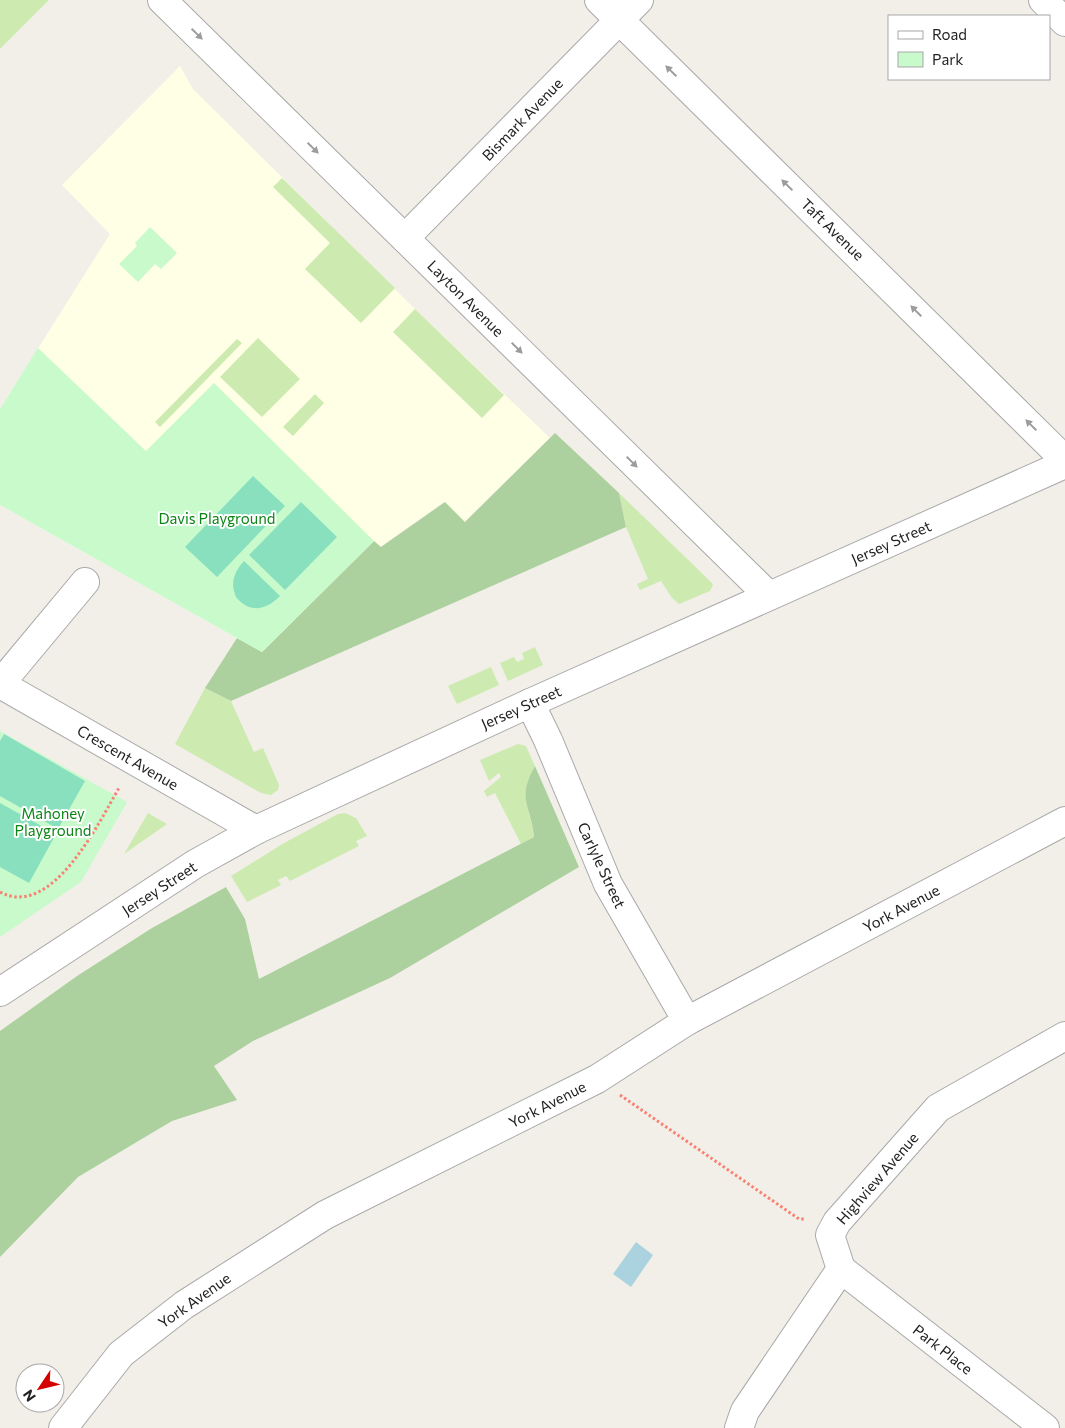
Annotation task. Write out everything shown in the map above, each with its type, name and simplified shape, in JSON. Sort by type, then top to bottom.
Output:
[{"type":"street","name":"Layton Avenue","points":[[162,0],[769,596]]},
{"type":"street","name":"Taft Avenue","points":[[599,0],[1065,460]]},
{"type":"street","name":"Bismark Avenue","points":[[405,238],[638,0]]},
{"type":"street","points":[[1043,0],[1065,22]]},
{"type":"street","name":"Jersey Street","points":[[0,992],[195,864],[256,830],[530,703],[1065,464]]},
{"type":"street","points":[[0,684],[85,582]]},
{"type":"street","name":"Crescent Avenue","points":[[0,684],[256,830]]},
{"type":"street","name":"Carlyle Street","points":[[530,703],[548,740],[608,884],[687,1021]]},
{"type":"street","name":"York Avenue","points":[[63,1428],[121,1354],[184,1305],[325,1215],[597,1079],[687,1021],[1065,821]]},
{"type":"street","name":"Highview Avenue","points":[[841,1269],[830,1235],[837,1222],[938,1108],[1065,1036]]},
{"type":"street","points":[[739,1428],[745,1411],[841,1269]]},
{"type":"street","name":"Park Place","points":[[841,1269],[1045,1428]]},
{"type":"path","points":[[0,892],[8,897],[34,893],[51,883],[67,870],[79,855],[119,788]]},
{"type":"path","points":[[597,1079],[799,1219],[804,1219]]},
{"type":"shaded area","points":[[180,66],[193,89],[415,309],[550,438],[464,522],[444,502],[380,547],[375,541],[262,652],[0,505],[0,409],[110,234],[62,185]]},
{"type":"green space","points":[[0,0],[49,0],[0,49]]},
{"type":"green space","points":[[282,178],[395,288],[361,323],[305,269],[330,243],[273,187]]},
{"type":"green space","points":[[150,227],[177,253],[161,269],[155,264],[138,282],[119,264],[137,246],[135,243]]},
{"type":"green space","points":[[415,309],[504,395],[482,418],[393,332]]},
{"type":"green space","points":[[258,338],[300,379],[262,417],[220,377]]},
{"type":"green space","points":[[237,339],[242,343],[160,427],[155,422]]},
{"type":"green space","name":"Davis Playground","points":[[38,348],[146,451],[214,383],[374,541],[262,652],[0,505],[0,409]]},
{"type":"green space","points":[[315,394],[324,403],[293,436],[283,427]]},
{"type":"green space","points":[[555,433],[619,493],[626,527],[231,701],[205,688],[237,638],[262,652],[374,541],[381,547],[445,502],[465,522]]},
{"type":"green space","points":[[253,476],[285,506],[217,577],[185,547]]},
{"type":"green space","points":[[619,493],[711,582],[713,585],[710,591],[679,604],[672,598],[661,581],[640,590],[637,584],[648,579],[626,527]]},
{"type":"green space","points":[[301,502],[337,537],[285,590],[249,555]]},
{"type":"green space","points":[[244,561],[280,596],[275,601],[264,607],[252,608],[236,597],[233,582],[238,569]]},
{"type":"green space","points":[[535,647],[543,665],[508,681],[500,663],[514,657],[517,662],[524,659],[522,653]]},
{"type":"green space","points":[[491,667],[499,685],[457,704],[448,686]]},
{"type":"green space","points":[[205,688],[231,701],[254,752],[263,748],[279,785],[278,790],[271,795],[261,793],[175,744]]},
{"type":"green space","name":"Mahoney Playground","points":[[0,731],[127,802],[81,882],[0,937]]},
{"type":"green space","points":[[4,734],[85,781],[58,829],[0,796],[0,741]]},
{"type":"green space","points":[[518,744],[526,746],[535,766],[526,794],[534,837],[521,844],[495,793],[487,797],[484,791],[501,777],[499,773],[489,781],[480,760]]},
{"type":"green space","points":[[535,766],[579,867],[390,978],[253,1041],[214,1066],[237,1100],[172,1121],[78,1177],[0,1257],[0,1031],[77,976],[152,928],[226,887],[245,919],[259,979],[534,837],[526,802],[526,787]]},
{"type":"green space","points":[[0,803],[56,834],[29,883],[0,867]]},
{"type":"green space","points":[[148,813],[167,824],[124,854]]},
{"type":"green space","points":[[345,813],[356,818],[367,836],[356,841],[359,846],[290,881],[286,876],[278,880],[281,885],[247,902],[231,876],[284,843],[338,814]]},
{"type":"water","points":[[636,1242],[653,1255],[631,1287],[613,1274]]}]
